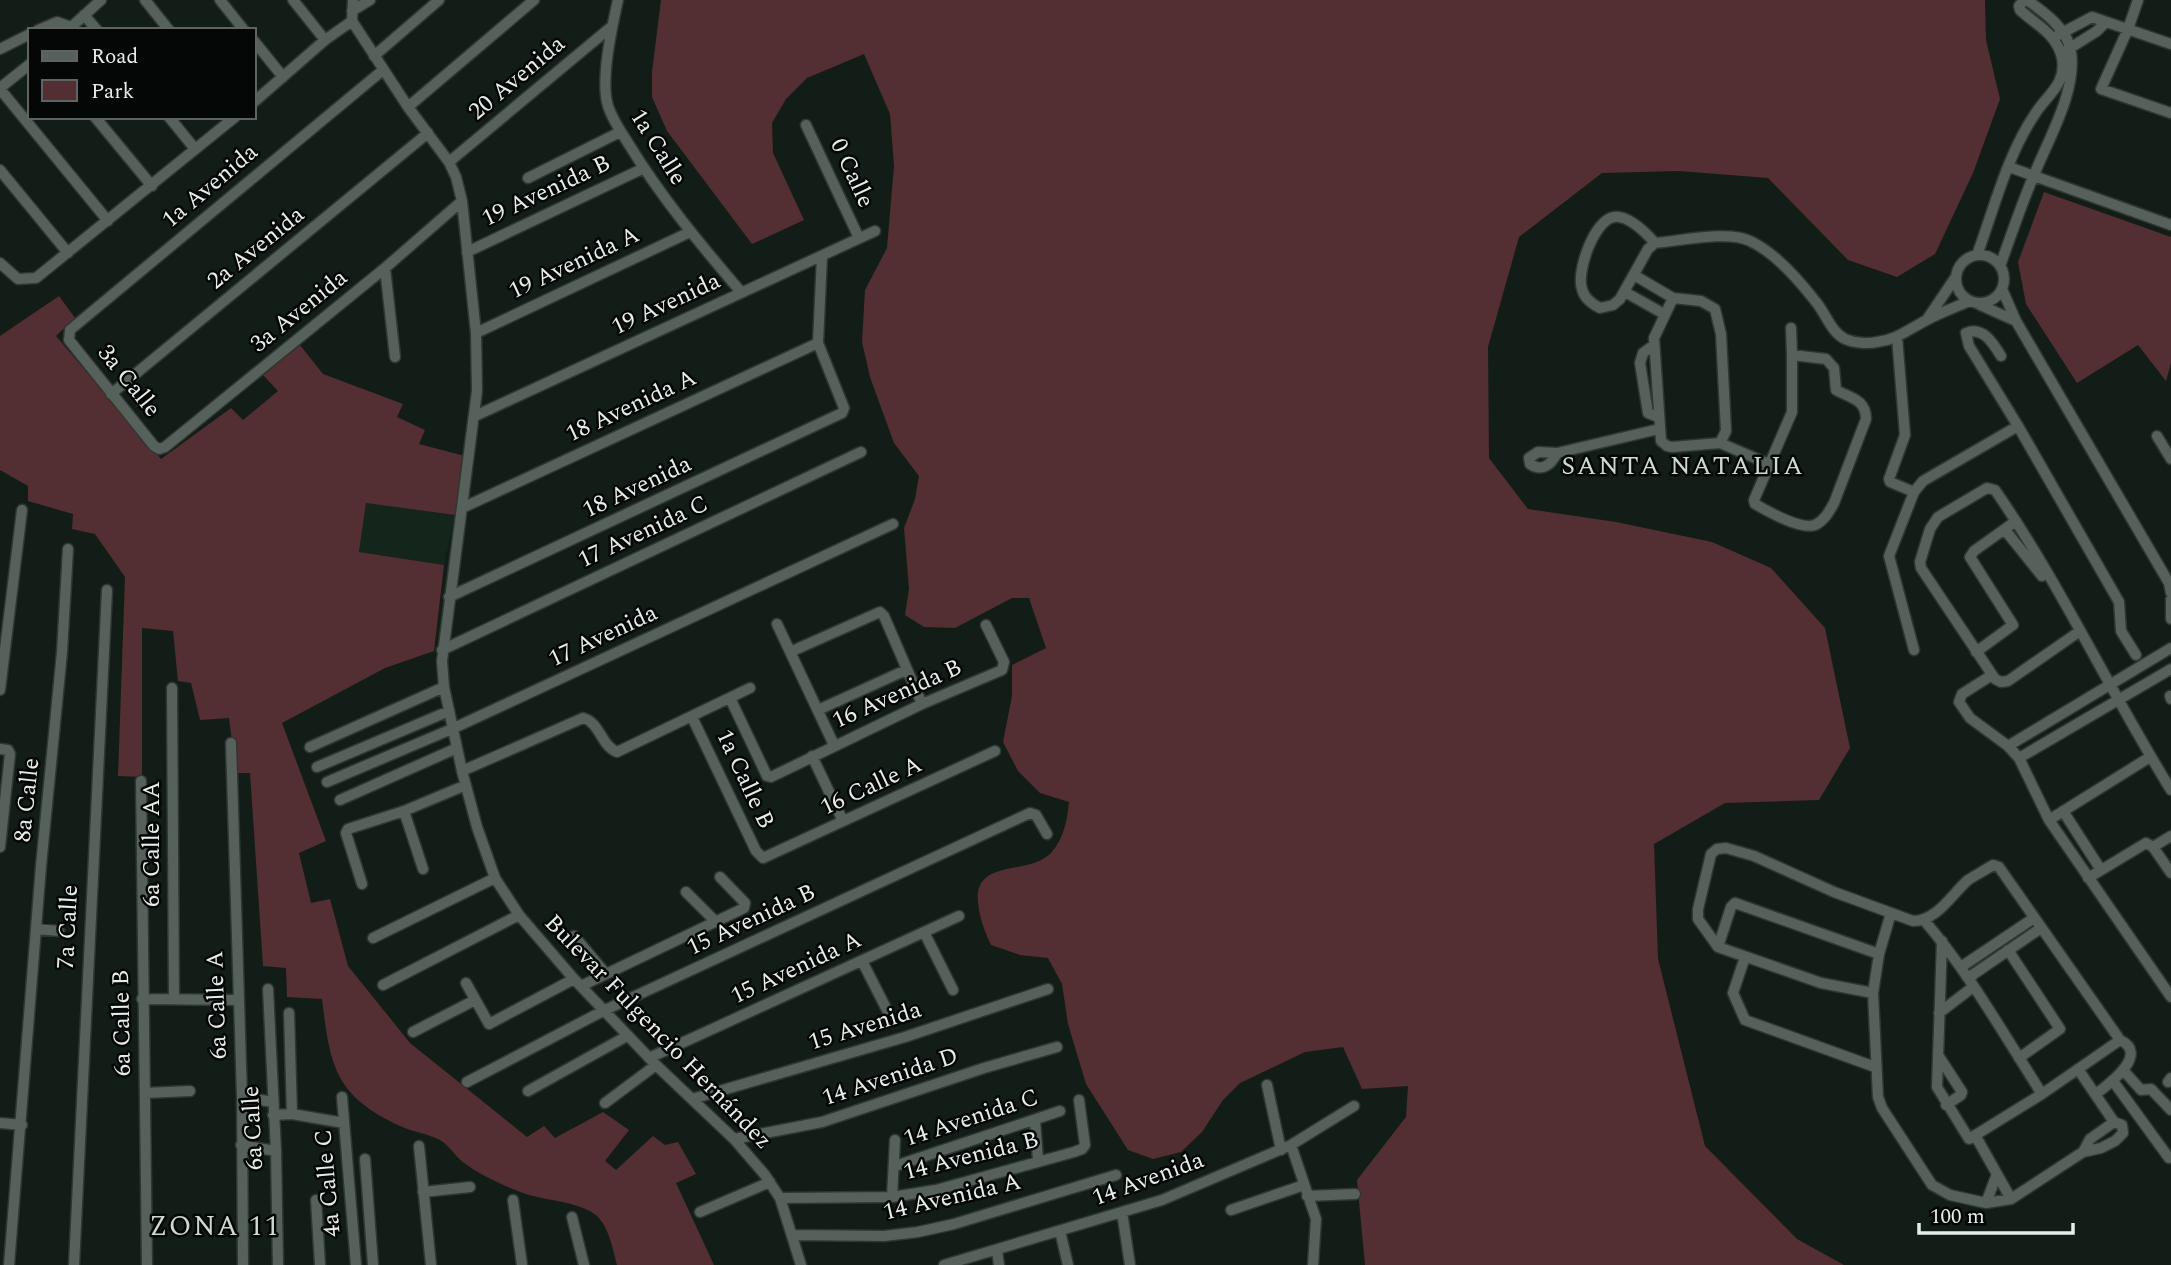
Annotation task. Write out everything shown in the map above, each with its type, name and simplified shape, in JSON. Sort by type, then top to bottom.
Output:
[{"type":"street","points":[[42,28],[57,22],[70,28],[101,0]]},
{"type":"street","points":[[145,0],[167,28]]},
{"type":"street","points":[[220,0],[242,28]]},
{"type":"street","points":[[293,0],[324,40]]},
{"type":"street","points":[[256,100],[324,40],[352,10],[370,0]]},
{"type":"street","points":[[374,56],[439,0]]},
{"type":"street","points":[[408,107],[534,0]]},
{"type":"street","name":"1a Calle","points":[[618,0],[611,27],[607,99],[620,132],[642,169],[690,232],[741,292]]},
{"type":"street","points":[[2000,266],[2055,125],[2069,85],[2071,70],[2066,50],[2058,35],[2020,10],[2019,6],[2025,0]]},
{"type":"street","points":[[2138,0],[2101,89],[2171,113]]},
{"type":"street","name":"Bulevar Fulgencio Hernández","points":[[352,10],[374,56],[449,162],[462,201],[478,367],[475,416],[442,650],[444,687],[462,772],[495,878],[519,915],[577,983],[652,1061],[734,1139],[770,1182],[780,1198],[801,1265]]},
{"type":"street","points":[[84,15],[95,28]]},
{"type":"street","points":[[2058,35],[2092,17],[2171,44]]},
{"type":"street","points":[[1977,255],[2009,167],[2035,113],[2059,83],[2066,50],[2097,31],[2106,22]]},
{"type":"street","name":"20 Avenida","points":[[449,162],[611,27]]},
{"type":"street","points":[[0,49],[28,35]]},
{"type":"street","points":[[256,43],[283,77]]},
{"type":"street","points":[[28,66],[0,89],[108,221]]},
{"type":"street","name":"1a Avenida","points":[[68,337],[70,330],[383,70]]},
{"type":"street","points":[[97,119],[152,186]]},
{"type":"street","points":[[171,119],[195,149]]},
{"type":"street","points":[[0,263],[18,279],[36,278],[232,119]]},
{"type":"street","name":"0 Calle","points":[[806,125],[859,238]]},
{"type":"street","points":[[528,178],[620,132]]},
{"type":"street","name":"2a Avenida","points":[[111,394],[428,133]]},
{"type":"street","points":[[2009,167],[2171,225]]},
{"type":"street","name":"19 Avenida B","points":[[467,252],[642,169]]},
{"type":"street","points":[[0,170],[68,253]]},
{"type":"street","name":"3a Avenida","points":[[159,449],[385,268],[462,201]]},
{"type":"street","points":[[1655,243],[1641,229],[1619,217],[1608,219],[1598,231],[1583,262],[1582,289],[1590,302],[1600,308],[1620,299],[1648,249],[1655,243],[1725,237],[1750,241],[1773,257],[1818,303],[1835,331],[1845,339],[1877,343],[1897,337],[1927,319],[1972,302],[1992,301],[2002,289],[2004,281],[2000,266],[1990,257],[1977,255],[1963,261],[1955,278],[1927,319]]},
{"type":"street","name":"19 Avenida","points":[[475,416],[875,231]]},
{"type":"street","name":"19 Avenida A","points":[[476,332],[690,232]]},
{"type":"street","points":[[818,343],[822,256]]},
{"type":"street","points":[[385,268],[395,357]]},
{"type":"street","points":[[1634,275],[1673,298],[1708,304],[1715,309],[1718,318],[1727,431],[1720,443]]},
{"type":"street","points":[[1955,278],[1957,289],[1972,302],[2016,321]]},
{"type":"street","points":[[2002,289],[2016,321],[2170,587]]},
{"type":"street","points":[[1625,292],[1664,314]]},
{"type":"street","points":[[1673,298],[1654,338],[1661,441],[1667,446],[1720,443],[1769,464]]},
{"type":"street","points":[[1791,328],[1793,407],[1782,439],[1753,497],[1755,504],[1779,517],[1809,526],[1827,515],[1834,503],[1866,419],[1863,404],[1836,390],[1831,363],[1820,358],[1792,355]]},
{"type":"street","points":[[2001,356],[1983,334],[1975,330],[1966,333],[1969,346],[2119,603],[2121,631],[2136,655]]},
{"type":"street","name":"3a Calle","points":[[68,337],[111,394],[159,449]]},
{"type":"street","points":[[1897,337],[1905,435],[1889,480],[1914,492]]},
{"type":"street","name":"18 Avenida","points":[[449,597],[842,413],[844,408],[818,343]]},
{"type":"street","name":"18 Avenida A","points":[[462,508],[818,343]]},
{"type":"street","points":[[1654,345],[1643,353],[1640,363],[1648,413],[1658,417]]},
{"type":"street","points":[[1914,650],[1889,556],[1914,492],[1923,481],[2018,426]]},
{"type":"street","points":[[1557,453],[1659,429]]},
{"type":"street","points":[[2157,436],[2171,459]]},
{"type":"street","name":"17 Avenida C","points":[[442,650],[862,452]]},
{"type":"street","points":[[2080,631],[2008,681],[2001,682],[1992,675],[1921,568],[1930,529],[1938,517],[1987,488],[1994,490],[2017,521],[2080,631],[2110,684],[2120,701],[2150,757],[2171,790]]},
{"type":"street","points":[[0,690],[22,510]]},
{"type":"street","points":[[1976,652],[2013,625],[1970,557],[1974,551],[2017,521]]},
{"type":"street","name":"17 Avenida","points":[[327,782],[454,728],[893,524]]},
{"type":"street","points":[[2005,530],[2062,600]]},
{"type":"street","name":"8a Calle","points":[[9,1265],[62,652],[68,549]]},
{"type":"street","name":"7a Calle","points":[[74,1265],[107,590]]},
{"type":"street","points":[[2171,599],[2171,619]]},
{"type":"street","points":[[790,652],[877,612],[884,616],[922,704]]},
{"type":"street","points":[[776,624],[834,745]]},
{"type":"street","name":"16 Avenida B","points":[[730,698],[767,776],[771,777],[922,704],[1002,670],[1004,662],[986,625]]},
{"type":"street","points":[[2008,746],[2171,648]]},
{"type":"street","points":[[2019,758],[2171,669]]},
{"type":"street","points":[[818,710],[906,670]]},
{"type":"street","points":[[1992,675],[1962,694],[1959,702],[1970,718],[2008,746],[2019,758],[2049,820],[2171,997]]},
{"type":"street","points":[[310,747],[444,687]]},
{"type":"street","name":"6a Calle AA","points":[[172,688],[174,999]]},
{"type":"street","points":[[462,772],[583,718],[591,720],[610,748],[617,752],[750,688]]},
{"type":"street","points":[[317,767],[449,711]]},
{"type":"street","name":"1a Calle B","points":[[692,716],[756,851],[763,858]]},
{"type":"street","name":"6a Calle A","points":[[231,743],[242,1097],[243,1265]]},
{"type":"street","points":[[340,800],[457,748]]},
{"type":"street","points":[[0,846],[5,750]]},
{"type":"street","name":"16 Calle A","points":[[763,858],[995,751]]},
{"type":"street","points":[[812,756],[844,821]]},
{"type":"street","points":[[2049,820],[2150,757]]},
{"type":"street","name":"6a Calle B","points":[[141,781],[146,1265]]},
{"type":"street","points":[[362,884],[347,837],[348,829],[404,811],[466,785]]},
{"type":"street","points":[[404,811],[423,869]]},
{"type":"street","points":[[2063,811],[2101,870]]},
{"type":"street","name":"15 Avenida B","points":[[467,1082],[603,1011],[1030,813],[1036,815],[1046,834]]},
{"type":"street","points":[[2153,848],[2171,836]]},
{"type":"street","points":[[2088,878],[2142,843],[2153,848],[2171,873]]},
{"type":"street","points":[[1873,993],[1821,983],[1718,947],[1698,919],[1711,854],[1717,849],[1726,848],[1754,856],[1834,892],[1913,921],[1935,913],[1970,879],[1993,865],[1999,867],[2120,1040],[2126,1042],[2131,1054],[2123,1070],[2096,1094]]},
{"type":"street","points":[[466,983],[489,1024],[577,983],[606,974],[744,908],[745,903],[720,877]]},
{"type":"street","points":[[373,938],[495,878]]},
{"type":"street","points":[[685,892],[716,922]]},
{"type":"street","points":[[1718,947],[1731,907],[1735,903],[1879,954]]},
{"type":"street","points":[[1891,913],[1879,954],[1873,993],[1878,1097],[1882,1108],[1931,1185],[1950,1195],[1986,1203],[2011,1199],[2083,1152],[2101,1149],[2120,1136],[2123,1133],[2122,1125],[2114,1122],[2078,1069]]},
{"type":"street","points":[[383,985],[519,915]]},
{"type":"street","name":"15 Avenida A","points":[[652,1061],[960,916]]},
{"type":"street","points":[[1961,967],[2034,918]]},
{"type":"street","points":[[1923,919],[1961,967],[2042,1094]]},
{"type":"street","points":[[1939,1013],[2008,950],[2041,928]]},
{"type":"street","points":[[36,929],[59,931]]},
{"type":"street","points":[[924,932],[953,990]]},
{"type":"street","points":[[574,936],[606,974]]},
{"type":"street","points":[[1942,941],[1937,1087],[1968,1139],[2042,1094],[2120,1040]]},
{"type":"street","points":[[2008,950],[2060,1029],[2019,1058]]},
{"type":"street","points":[[1745,957],[1733,993],[1745,1020],[1875,1068]]},
{"type":"street","points":[[862,961],[887,1010]]},
{"type":"street","name":"6a Calle","points":[[268,989],[278,1265]]},
{"type":"street","name":"15 Avenida","points":[[692,1099],[905,1037],[1048,989]]},
{"type":"street","points":[[142,999],[237,1000]]},
{"type":"street","points":[[413,1032],[475,1000]]},
{"type":"street","points":[[289,1013],[292,1114]]},
{"type":"street","points":[[528,1091],[627,1036]]},
{"type":"street","name":"14 Avenida D","points":[[734,1139],[822,1122],[1056,1047]]},
{"type":"street","points":[[1937,1054],[1962,1091],[1961,1095],[1946,1105]]},
{"type":"street","points":[[605,1103],[652,1061]]},
{"type":"street","points":[[2123,1070],[2141,1090]]},
{"type":"street","points":[[2113,1081],[2171,1158]]},
{"type":"street","points":[[1267,1085],[1286,1147],[1316,1219],[1313,1265]]},
{"type":"street","points":[[2129,1101],[2141,1090],[2151,1089],[2171,1110]]},
{"type":"street","points":[[145,1093],[190,1091]]},
{"type":"street","points":[[242,1097],[273,1102]]},
{"type":"street","name":"4a Calle C","points":[[342,1097],[356,1265]]},
{"type":"street","name":"14 Avenida B","points":[[780,1198],[892,1197],[936,1189],[1074,1152],[1085,1145],[1079,1100]]},
{"type":"street","name":"14 Avenida","points":[[944,1265],[1162,1200],[1286,1147],[1354,1106]]},
{"type":"street","name":"14 Avenida C","points":[[895,1166],[1060,1111]]},
{"type":"street","points":[[273,1115],[292,1114],[344,1124]]},
{"type":"street","points":[[1035,1120],[1038,1160]]},
{"type":"street","points":[[2083,1152],[2091,1139],[2114,1122]]},
{"type":"street","points":[[0,1124],[22,1125]]},
{"type":"street","points":[[1975,1135],[2011,1199]]},
{"type":"street","points":[[892,1197],[895,1140]]},
{"type":"street","points":[[241,1144],[276,1152]]},
{"type":"street","points":[[419,1146],[430,1265]]},
{"type":"street","points":[[365,1159],[373,1265]]},
{"type":"street","points":[[1986,1203],[1997,1174]]},
{"type":"street","name":"14 Avenida A","points":[[793,1235],[884,1236],[918,1232],[954,1224],[1116,1175]]},
{"type":"street","points":[[700,1212],[770,1182]]},
{"type":"street","points":[[1231,1210],[1304,1185]]},
{"type":"street","points":[[423,1192],[470,1187]]},
{"type":"street","points":[[1307,1196],[1355,1194]]},
{"type":"street","points":[[316,1200],[320,1265]]},
{"type":"street","points":[[513,1200],[522,1265]]},
{"type":"street","points":[[1122,1212],[1130,1265]]},
{"type":"street","points":[[572,1217],[584,1265]]},
{"type":"street","points":[[1060,1231],[1069,1265]]},
{"type":"street","points":[[997,1251],[999,1265]]},
{"type":"shaded area","points":[[366,503],[455,515],[444,565],[359,552]]},
{"type":"green space","points":[[661,0],[1985,0],[1986,40],[2000,99],[1973,173],[1935,254],[1897,277],[1848,260],[1768,178],[1679,171],[1602,173],[1519,237],[1488,347],[1489,458],[1528,509],[1616,522],[1712,542],[1771,568],[1825,628],[1850,748],[1819,800],[1725,803],[1654,844],[1658,959],[1705,1146],[1797,1239],[1844,1265],[1365,1265],[1357,1180],[1406,1117],[1408,1086],[1362,1089],[1343,1047],[1305,1052],[1240,1083],[1223,1100],[1202,1132],[1181,1152],[1153,1159],[1128,1150],[1086,1084],[1068,1024],[1062,984],[1048,958],[1020,955],[991,945],[979,909],[979,889],[984,879],[993,873],[1041,860],[1051,853],[1062,835],[1067,816],[1069,802],[1040,793],[1018,771],[1003,742],[1012,696],[1012,665],[1046,648],[1029,598],[1012,598],[955,628],[924,627],[905,615],[909,589],[904,528],[915,499],[919,476],[894,443],[870,377],[862,342],[865,290],[887,248],[894,166],[890,114],[864,54],[807,78],[786,99],[772,123],[773,153],[804,220],[752,244],[667,131],[652,97],[652,72]]},
{"type":"green space","points":[[2044,192],[2171,237],[2171,363],[2166,381],[2138,345],[2077,383],[2026,304],[2018,262]]},
{"type":"green space","points":[[59,296],[75,318],[56,336],[161,459],[231,408],[243,420],[278,391],[263,375],[300,345],[323,374],[403,404],[397,417],[425,430],[419,444],[465,456],[455,515],[366,503],[359,552],[444,565],[434,651],[385,668],[282,723],[326,841],[299,853],[311,903],[330,899],[348,966],[410,1043],[527,1137],[544,1126],[555,1138],[603,1112],[629,1130],[605,1161],[616,1170],[653,1136],[665,1145],[678,1142],[696,1174],[676,1183],[714,1265],[617,1265],[605,1226],[590,1211],[572,1204],[526,1194],[478,1172],[464,1163],[440,1140],[378,1115],[349,1090],[333,1061],[322,999],[287,997],[286,968],[263,966],[250,773],[236,773],[229,718],[200,720],[191,683],[178,681],[173,631],[142,628],[142,777],[118,776],[125,577],[95,534],[72,529],[73,514],[28,501],[28,486],[0,470],[0,336]]},
{"type":"district","name":"SANTA NATALIA","points":[[1683,466]]},
{"type":"district","name":"ZONA 11","points":[[215,1226]]}]
